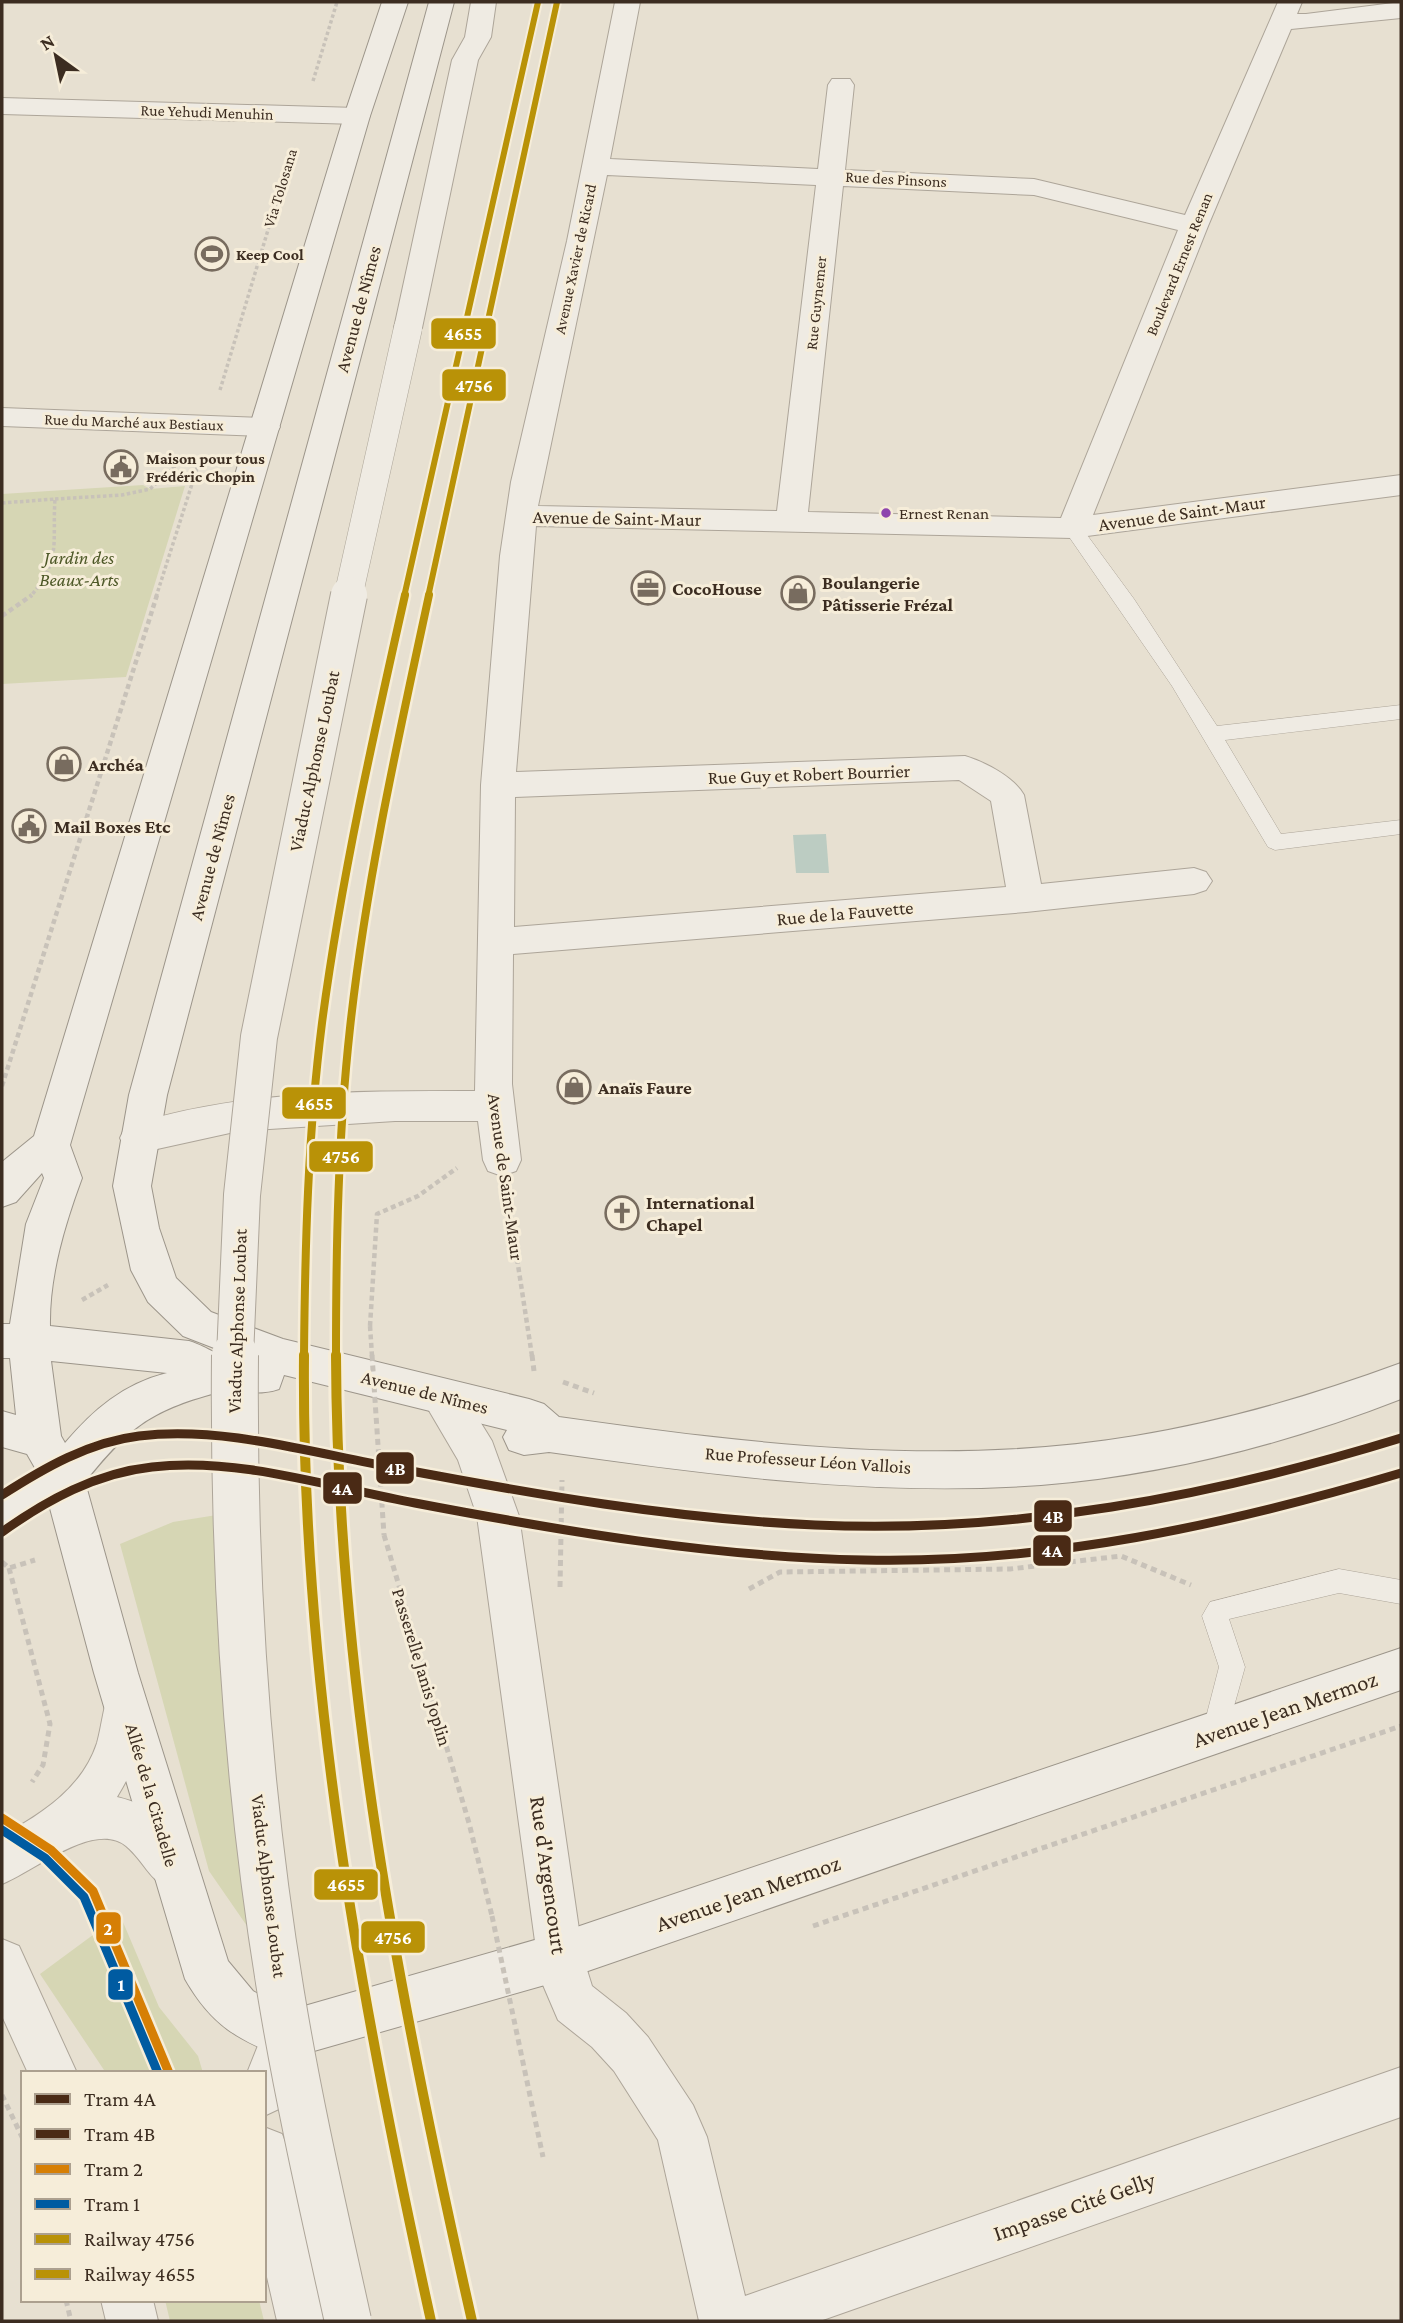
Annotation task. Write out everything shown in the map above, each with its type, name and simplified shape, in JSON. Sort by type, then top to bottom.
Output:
[{"type":"street","points":[[2,1191],[18,1170],[51,1145],[357,116],[395,2]]},
{"type":"street","points":[[465,60],[478,37],[482,2]]},
{"type":"street","name":"Avenue Xavier de Ricard","points":[[524,516],[526,482],[581,242],[626,2]]},
{"type":"street","points":[[1286,12],[1306,22],[1401,10]]},
{"type":"street","name":"Avenue de Nîmes","points":[[441,11],[465,60]]},
{"type":"street","name":"Avenue de Nîmes","points":[[441,11],[401,149],[139,1138],[132,1186],[139,1228],[151,1270],[162,1290],[197,1324],[280,1356],[450,1410]]},
{"type":"street","name":"Boulevard Ernest Renan","points":[[1072,528],[1194,226],[1286,12]]},
{"type":"street","name":"Viaduc Alphonse Loubat","points":[[348,2321],[304,2123],[268,1898],[243,1665],[234,1500],[236,1287],[256,1056],[340,634],[465,60]]},
{"type":"street","name":"Rue Guynemer","points":[[791,521],[841,85]]},
{"type":"street","name":"Rue Yehudi Menuhin","points":[[2,106],[357,116]]},
{"type":"street","points":[[357,116],[401,149]]},
{"type":"street","name":"Rue des Pinsons","points":[[594,166],[1034,187],[1194,226]]},
{"type":"street","name":"Rue du Marché aux Bestiaux","points":[[2,417],[265,427]]},
{"type":"street","name":"Avenue de Saint-Maur","points":[[502,1160],[494,1106],[498,785],[516,556],[524,516],[1072,528],[1401,485]]},
{"type":"street","name":"Rue Guy et Robert Bourrier","points":[[498,785],[965,768],[1007,795],[1026,899]]},
{"type":"street","name":"Rue de la Fauvette","points":[[495,942],[1026,899],[1194,881]]},
{"type":"street","points":[[139,1138],[239,1116],[395,1106],[494,1106]]},
{"type":"street","points":[[41,1440],[15,1341],[30,1310],[46,1224],[63,1178],[51,1145]]},
{"type":"street","name":"Rue Professeur Léon Vallois","points":[[15,1341],[189,1358],[212,1375]]},
{"type":"street","name":"Rue Professeur Léon Vallois","points":[[63,1478],[108,1424],[129,1409],[148,1397],[195,1386],[212,1375],[280,1377],[450,1410],[524,1437],[549,1434],[781,1463],[962,1469],[1041,1466],[1183,1446],[1282,1421],[1401,1381]]},
{"type":"street","name":"Rue d'Argencourt","points":[[450,1410],[477,1454],[498,1516],[512,1600],[558,1957],[573,2001],[609,2029],[649,2077],[671,2112],[682,2137],[725,2321]]},
{"type":"street","points":[[2,1429],[41,1440]]},
{"type":"street","name":"Allée de la Citadelle","points":[[41,1440],[63,1478],[176,1875]]},
{"type":"street","points":[[2,1514],[63,1478]]},
{"type":"street","name":"Avenue Jean Mermoz","points":[[286,2035],[558,1957],[1401,1669]]},
{"type":"street","name":"Allée de la Citadelle","points":[[2,1861],[62,1826],[94,1796],[111,1766],[124,1728],[126,1705]]},
{"type":"street","name":"Allée de la Citadelle","points":[[62,1826],[103,1815],[132,1823],[145,1832],[176,1875]]},
{"type":"street","points":[[176,1875],[202,1962],[221,1996],[244,2017],[286,2035],[266,2086]]},
{"type":"street","points":[[2,1963],[52,2071]]},
{"type":"street","name":"Impasse Cité Gelly","points":[[747,2321],[1401,2092]]},
{"type":"street","points":[[266,2161],[303,2321]]},
{"type":"street","points":[[127,2302],[132,2321]]},
{"type":"lane","points":[[1072,528],[1122,592],[1213,734],[1275,842],[1401,827]]},
{"type":"lane","points":[[1213,734],[1401,712]]},
{"type":"lane","points":[[1215,1733],[1232,1667],[1215,1616],[1219,1610],[1339,1581],[1401,1592]]},
{"type":"path","name":"Via Tolosana","points":[[2,1086],[201,456],[337,2]]},
{"type":"path","points":[[2,503],[121,495],[150,489],[180,463]]},
{"type":"path","points":[[2,616],[26,602],[44,581],[56,549],[53,531],[55,499]]},
{"type":"path","name":"Avenue de Saint-Maur","points":[[502,1160],[535,1375]]},
{"type":"path","name":"Passerelle Janis Joplin","points":[[418,1196],[377,1214],[370,1326],[385,1547],[469,1824],[492,1916],[543,2157]]},
{"type":"path","points":[[80,1301],[112,1283]]},
{"type":"path","points":[[560,1589],[562,1479]]},
{"type":"path","points":[[749,1589],[780,1572],[1010,1569],[1121,1556],[1187,1581],[1219,1610]]},
{"type":"path","points":[[9,1568],[41,1558]]},
{"type":"path","points":[[2,1562],[9,1568],[50,1724],[43,1765],[22,1791]]},
{"type":"path","points":[[800,1930],[1401,1726]]},
{"type":"path","points":[[2,2095],[21,2135]]},
{"type":"path","points":[[66,2302],[71,2321]]},
{"type":"green space","name":"Jardin des Beaux-Arts","points":[[143,485],[150,489],[185,486],[126,677],[2,684],[2,494]]},
{"type":"green space","points":[[223,1514],[256,1939],[209,1871],[120,1544],[173,1522]]},
{"type":"green space","points":[[120,1915],[159,2007],[198,2056],[202,2071],[105,2071],[40,1974]]},
{"type":"green space","points":[[165,2302],[259,2302],[264,2321],[170,2321]]},
{"type":"shaded area","points":[[826,834],[829,873],[796,873],[793,835]]},
{"type":"tram line","name":"4B","points":[[2,1495],[34,1475],[85,1450],[120,1439],[169,1434],[267,1443],[552,1495],[709,1517],[815,1525],[964,1524],[1038,1518],[1185,1496],[1330,1460],[1401,1438]]},
{"type":"tram line","name":"4A","points":[[2,1532],[36,1508],[72,1489],[131,1470],[183,1465],[249,1470],[414,1503],[638,1540],[806,1558],[932,1560],[1068,1549],[1135,1539],[1269,1510],[1401,1473]]},
{"type":"tram line","name":"2","points":[[2,1818],[51,1850],[93,1891],[168,2071]]},
{"type":"tram line","name":"1","points":[[2,1830],[45,1858],[84,1897],[157,2071]]},
{"type":"rail line","name":"4655","points":[[431,2321],[367,2016],[323,1710],[310,1557],[304,1403],[305,1247],[322,1024],[354,827],[538,2]]},
{"type":"rail line","name":"4756","points":[[472,2321],[406,2016],[380,1864],[359,1711],[344,1558],[336,1404],[336,1249],[350,1027],[380,834],[418,643],[557,2]]},
{"type":"place","name":"Keep Cool","points":[[212,254]]},
{"type":"place","name":"Maison pour tous Frédéric Chopin","points":[[121,467]]},
{"type":"place","name":"Ernest Renan","points":[[886,513]]},
{"type":"place","name":"CocoHouse","points":[[648,588]]},
{"type":"place","name":"Boulangerie Pâtisserie Frézal","points":[[798,593]]},
{"type":"place","name":"Archéa","points":[[64,764]]},
{"type":"place","name":"Mail Boxes Etc","points":[[29,826]]},
{"type":"place","name":"Anaïs Faure","points":[[574,1087]]},
{"type":"place","name":"International Chapel","points":[[622,1213]]}]
